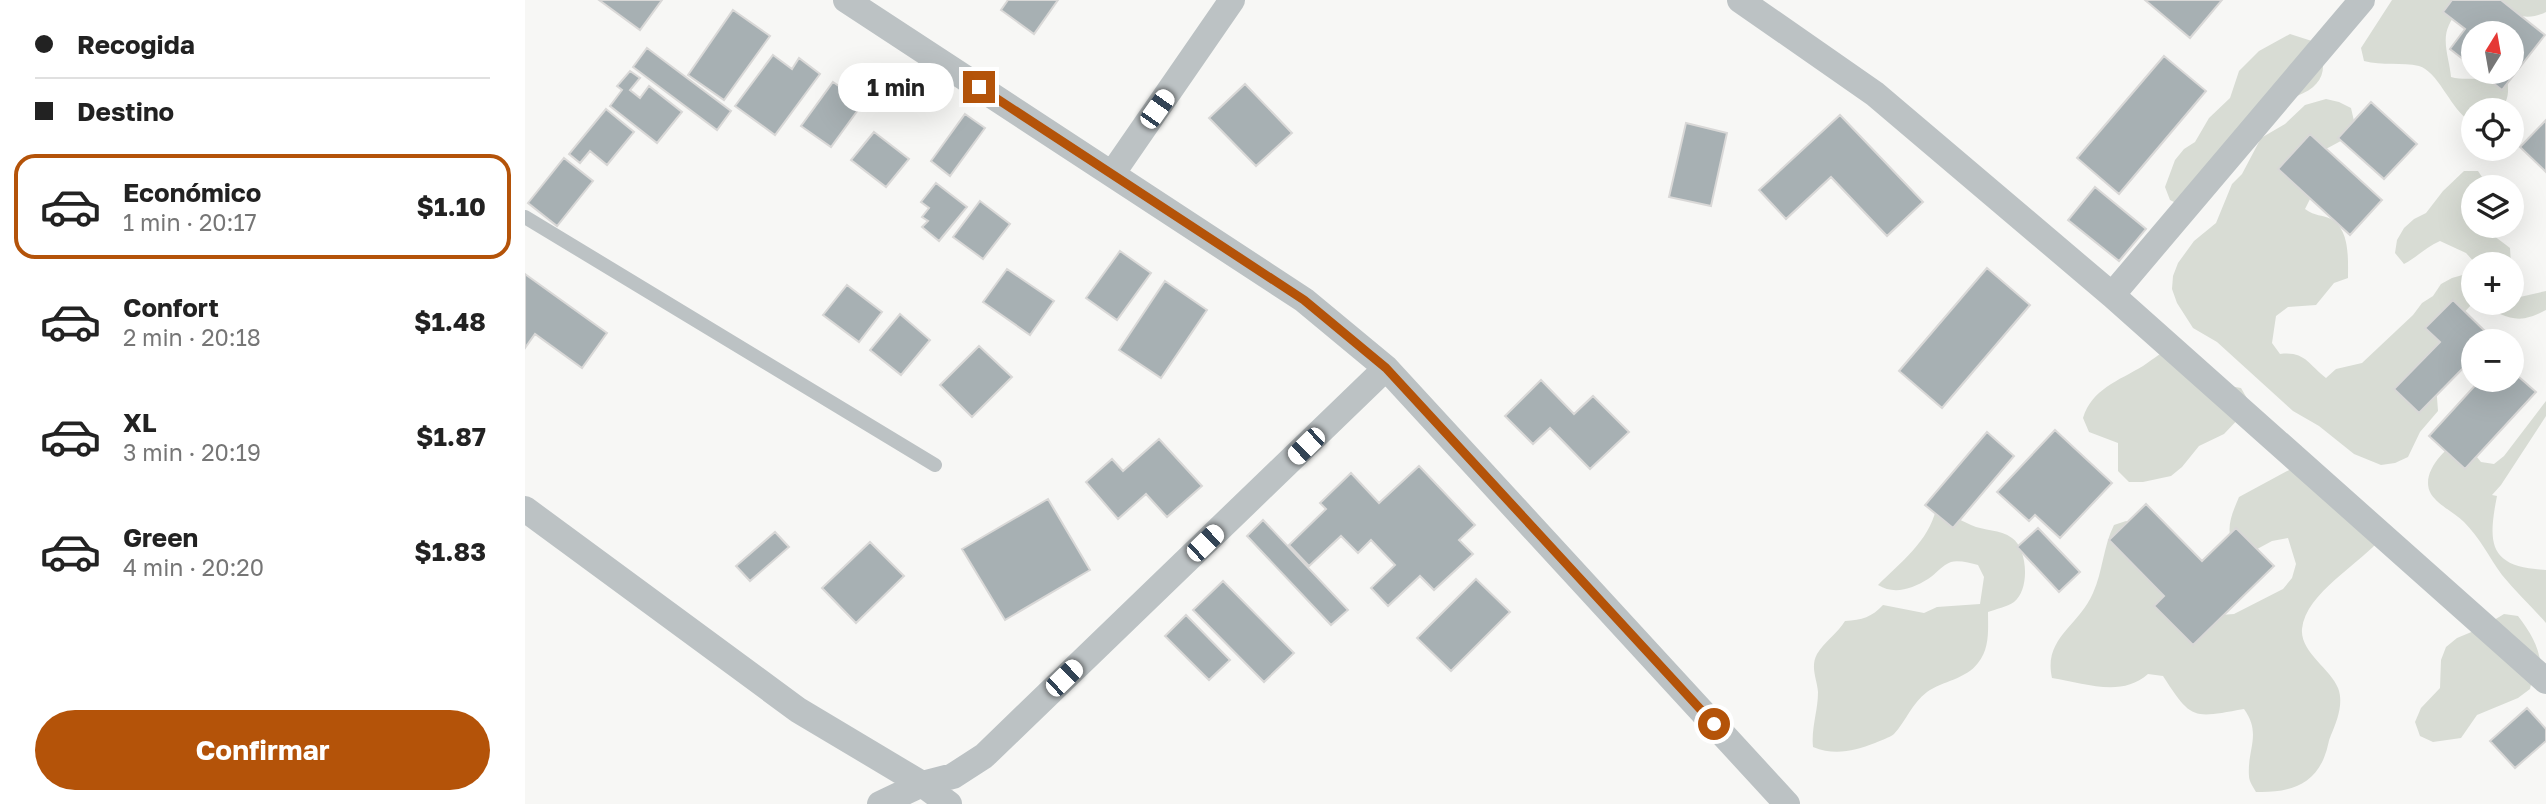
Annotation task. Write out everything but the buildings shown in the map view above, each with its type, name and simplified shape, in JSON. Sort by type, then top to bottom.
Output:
[{"type":"street","points":[[846,0],[1304,300],[1386,368],[1787,804]]},
{"type":"street","points":[[1112,174],[1233,0]]},
{"type":"street","points":[[1739,0],[1875,94],[2112,295],[2546,681]]},
{"type":"street","points":[[2112,295],[2362,0]]},
{"type":"street","points":[[880,804],[922,784],[953,776],[984,756],[1386,368]]},
{"type":"street","points":[[525,509],[798,710],[922,784],[949,804]]},
{"type":"lane","points":[[525,217],[935,466]]},
{"type":"shaded area","points":[[2392,0],[2464,0],[2447,31],[2446,44],[2451,77],[2461,78],[2461,84],[2508,84],[2506,98],[2461,98],[2461,114],[2426,69],[2412,65],[2364,61],[2361,48]]},
{"type":"shaded area","points":[[2491,0],[2546,0],[2546,12],[2524,17],[2504,10]]},
{"type":"shaded area","points":[[2290,34],[2315,42],[2323,67],[2319,81],[2297,96],[2184,207],[2170,200],[2165,187],[2175,160],[2184,149],[2195,142],[2209,118],[2230,98],[2239,71],[2259,51]]},
{"type":"shaded area","points":[[2326,99],[2351,108],[2354,121],[2350,136],[2326,149],[2305,209],[2331,219],[2342,230],[2347,245],[2348,278],[2334,283],[2316,305],[2288,307],[2276,316],[2272,343],[2280,354],[2301,357],[2326,378],[2336,369],[2362,363],[2413,315],[2422,303],[2433,296],[2441,284],[2461,275],[2462,315],[2456,321],[2436,384],[2438,411],[2420,432],[2408,457],[2395,463],[2381,465],[2354,454],[2319,426],[2293,411],[2217,342],[2193,328],[2177,303],[2172,289],[2178,263],[2194,241],[2216,223],[2232,184],[2242,174],[2261,138],[2285,124],[2305,105]]},
{"type":"shaded area","points":[[2464,171],[2478,171],[2481,175],[2461,175],[2461,238],[2497,238],[2510,248],[2510,252],[2464,252],[2440,241],[2404,264],[2395,253],[2397,240],[2404,228],[2426,213],[2443,191]]},
{"type":"shaded area","points":[[2546,291],[2546,310],[2518,319],[2503,315],[2524,315],[2524,296]]},
{"type":"shaded area","points":[[2166,351],[2213,383],[2241,388],[2248,400],[2244,413],[2224,434],[2199,446],[2171,476],[2129,482],[2118,471],[2118,443],[2089,432],[2083,418],[2099,393]]},
{"type":"shaded area","points":[[2546,401],[2546,416],[2492,495],[2497,496],[2493,541],[2497,551],[2513,564],[2546,570],[2546,623],[2502,575],[2470,528],[2434,498],[2428,486],[2431,469],[2436,461],[2449,448],[2463,440],[2481,462],[2494,464],[2504,456]]},
{"type":"shaded area","points":[[2291,469],[2332,474],[2371,511],[2382,537],[2313,603],[2302,629],[2306,645],[2334,681],[2340,694],[2337,718],[2320,766],[2306,781],[2297,786],[2256,792],[2249,776],[2252,726],[2244,709],[2214,714],[2195,713],[2181,701],[2163,676],[2148,674],[2126,685],[2102,687],[2052,678],[2051,664],[2057,642],[2093,593],[2114,525],[2126,521],[2139,524],[2206,616],[2234,614],[2283,589],[2292,578],[2296,564],[2288,538],[2272,541],[2248,554],[2234,548],[2230,529],[2239,497]]},
{"type":"shaded area","points":[[1936,509],[1976,527],[2007,535],[2017,543],[2025,570],[2019,596],[2011,604],[1988,612],[1986,645],[1978,663],[1967,673],[1927,692],[1917,701],[1894,734],[1852,750],[1829,751],[1813,747],[1818,692],[1815,659],[1845,621],[1866,617],[1883,605],[1924,613],[1937,607],[1980,604],[1984,577],[1978,565],[1968,563],[1948,563],[1928,579],[1909,588],[1890,590],[1878,585],[1920,541]]},
{"type":"shaded area","points":[[2504,614],[2518,616],[2536,644],[2541,665],[2533,675],[2530,689],[2518,698],[2477,715],[2461,738],[2433,742],[2420,736],[2415,722],[2421,708],[2440,688],[2441,660],[2446,647],[2457,638]]},
{"type":"route","points":[[979,87],[1304,300],[1386,368],[1714,724]]}]
